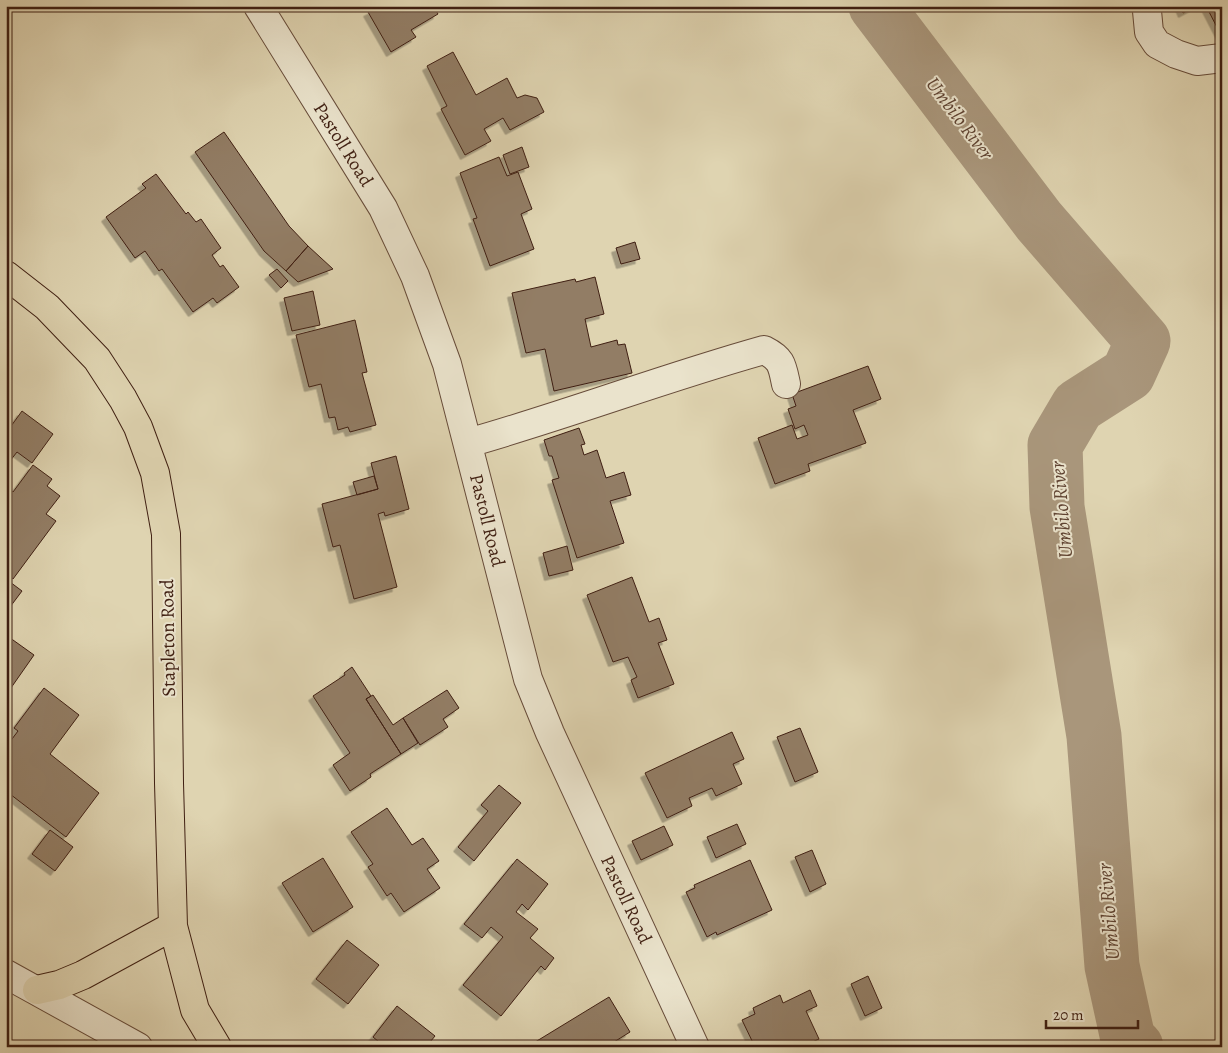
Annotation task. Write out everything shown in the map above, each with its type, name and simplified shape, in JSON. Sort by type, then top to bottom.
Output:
[{"type":"main road","name":"Stapleton Road","points":[[6,275],[47,307],[97,359],[123,399],[138,427],[154,473],[166,534],[173,926],[196,1010],[217,1047]]},
{"type":"main road","points":[[37,990],[59,985],[83,974],[173,926]]},
{"type":"street","name":"Pastoll Road","points":[[258,6],[383,208],[415,276],[447,364],[528,679],[550,733],[695,1047]]},
{"type":"street","points":[[1147,11],[1149,32],[1157,44],[1176,54],[1197,61],[1222,58]]},
{"type":"street","points":[[468,444],[525,427],[705,366],[764,350],[775,355],[781,363],[786,384]]},
{"type":"street","points":[[6,974],[138,1047]]},
{"type":"building","points":[[372,6],[433,6],[438,14],[411,30],[416,37],[391,52],[368,12],[374,9]]},
{"type":"building","points":[[1180,6],[1196,6],[1183,13]]},
{"type":"building","points":[[1206,6],[1222,6],[1222,37]]},
{"type":"building","points":[[453,52],[476,95],[507,78],[517,98],[525,95],[537,98],[544,112],[510,130],[503,118],[484,129],[491,141],[465,155],[441,109],[447,106],[427,66]]},
{"type":"building","points":[[224,132],[289,226],[308,246],[286,271],[264,251],[195,152]]},
{"type":"building","points":[[522,147],[529,167],[510,174],[503,155]]},
{"type":"building","points":[[499,157],[507,176],[518,172],[532,209],[521,214],[534,249],[490,266],[473,219],[477,218],[460,173]]},
{"type":"building","points":[[156,174],[186,214],[188,212],[196,222],[201,219],[221,248],[212,255],[220,267],[223,265],[239,287],[217,303],[213,298],[193,312],[162,269],[159,271],[145,251],[135,258],[106,217],[146,188],[142,184]]},
{"type":"building","points":[[635,242],[640,259],[621,264],[616,248]]},
{"type":"building","points":[[308,246],[333,269],[298,282],[286,271]]},
{"type":"building","points":[[277,269],[288,281],[281,288],[269,275]]},
{"type":"building","points":[[595,277],[604,314],[585,319],[591,347],[617,340],[618,345],[625,344],[632,373],[554,391],[545,349],[526,353],[512,293],[575,279],[576,282]]},
{"type":"building","points":[[313,291],[320,325],[292,331],[284,298]]},
{"type":"building","points":[[355,320],[367,372],[362,373],[376,425],[350,432],[348,427],[338,430],[335,417],[329,418],[321,384],[309,387],[296,335]]},
{"type":"building","points":[[868,366],[881,399],[853,410],[866,443],[808,464],[810,471],[775,484],[758,438],[792,425],[797,439],[808,435],[804,425],[795,429],[788,409],[796,406],[792,394]]},
{"type":"building","points":[[22,411],[53,434],[32,463],[17,452],[6,466],[6,433]]},
{"type":"building","points":[[579,428],[585,444],[581,445],[584,455],[597,450],[606,478],[624,472],[631,495],[610,501],[624,543],[577,558],[552,480],[559,478],[552,456],[549,456],[544,440]]},
{"type":"building","points":[[396,456],[409,509],[385,516],[384,512],[378,514],[397,587],[354,599],[340,545],[333,547],[322,504],[378,489],[371,463]]},
{"type":"building","points":[[33,465],[52,479],[47,486],[60,496],[46,514],[56,521],[13,579],[6,573],[6,487],[13,492]]},
{"type":"building","points":[[374,476],[378,489],[357,495],[353,482]]},
{"type":"building","points":[[567,546],[573,570],[549,576],[543,553]]},
{"type":"building","points":[[632,577],[649,622],[659,618],[667,640],[658,643],[674,684],[638,698],[631,680],[637,677],[628,657],[613,662],[587,595]]},
{"type":"building","points":[[6,579],[22,591],[7,611],[6,610]]},
{"type":"building","points":[[6,635],[34,655],[6,695]]},
{"type":"building","points":[[352,667],[371,696],[366,699],[401,754],[370,774],[371,777],[350,791],[333,765],[350,753],[313,696],[345,675],[344,673]]},
{"type":"building","points":[[44,688],[79,715],[50,754],[99,793],[66,837],[6,791],[9,784],[6,782],[6,747],[18,731],[14,728]]},
{"type":"building","points":[[447,690],[459,708],[443,719],[448,727],[420,745],[403,718]]},
{"type":"building","points":[[373,695],[393,725],[403,718],[418,743],[401,754],[366,699]]},
{"type":"building","points":[[800,728],[818,772],[795,782],[777,737]]},
{"type":"building","points":[[732,732],[744,759],[733,764],[742,784],[716,796],[712,788],[689,798],[692,806],[667,818],[645,773]]},
{"type":"building","points":[[499,785],[521,803],[474,861],[458,847],[488,811],[481,805]]},
{"type":"building","points":[[387,808],[412,845],[423,838],[439,861],[427,869],[440,888],[404,912],[391,893],[387,896],[368,867],[373,864],[351,832]]},
{"type":"building","points":[[737,824],[746,844],[716,858],[707,837]]},
{"type":"building","points":[[664,826],[673,845],[641,860],[632,841]]},
{"type":"building","points":[[50,830],[73,847],[55,871],[32,854]]},
{"type":"building","points":[[812,850],[826,884],[810,892],[795,857]]},
{"type":"building","points":[[323,858],[353,907],[313,932],[282,883]]},
{"type":"building","points":[[517,859],[548,884],[528,910],[522,904],[516,912],[538,929],[530,938],[554,958],[545,970],[541,966],[501,1016],[463,985],[503,937],[491,927],[482,938],[464,924]]},
{"type":"building","points":[[750,860],[772,910],[717,935],[716,932],[707,937],[686,892],[695,888],[694,885]]},
{"type":"building","points":[[347,940],[379,965],[348,1004],[316,979]]},
{"type":"building","points":[[868,976],[882,1008],[865,1016],[851,984]]},
{"type":"building","points":[[810,990],[817,1006],[806,1011],[819,1039],[802,1047],[755,1047],[742,1020],[755,1014],[753,1008],[780,995],[783,1003]]},
{"type":"building","points":[[609,997],[630,1032],[606,1047],[527,1047]]},
{"type":"building","points":[[397,1006],[435,1036],[426,1047],[385,1047],[373,1037]]},
{"type":"waterway","name":"Umbilo River","points":[[876,6],[1039,221],[1143,341],[1128,374],[1078,406],[1055,445],[1057,507],[1094,736],[1112,966],[1128,1039],[1136,1047]]}]
